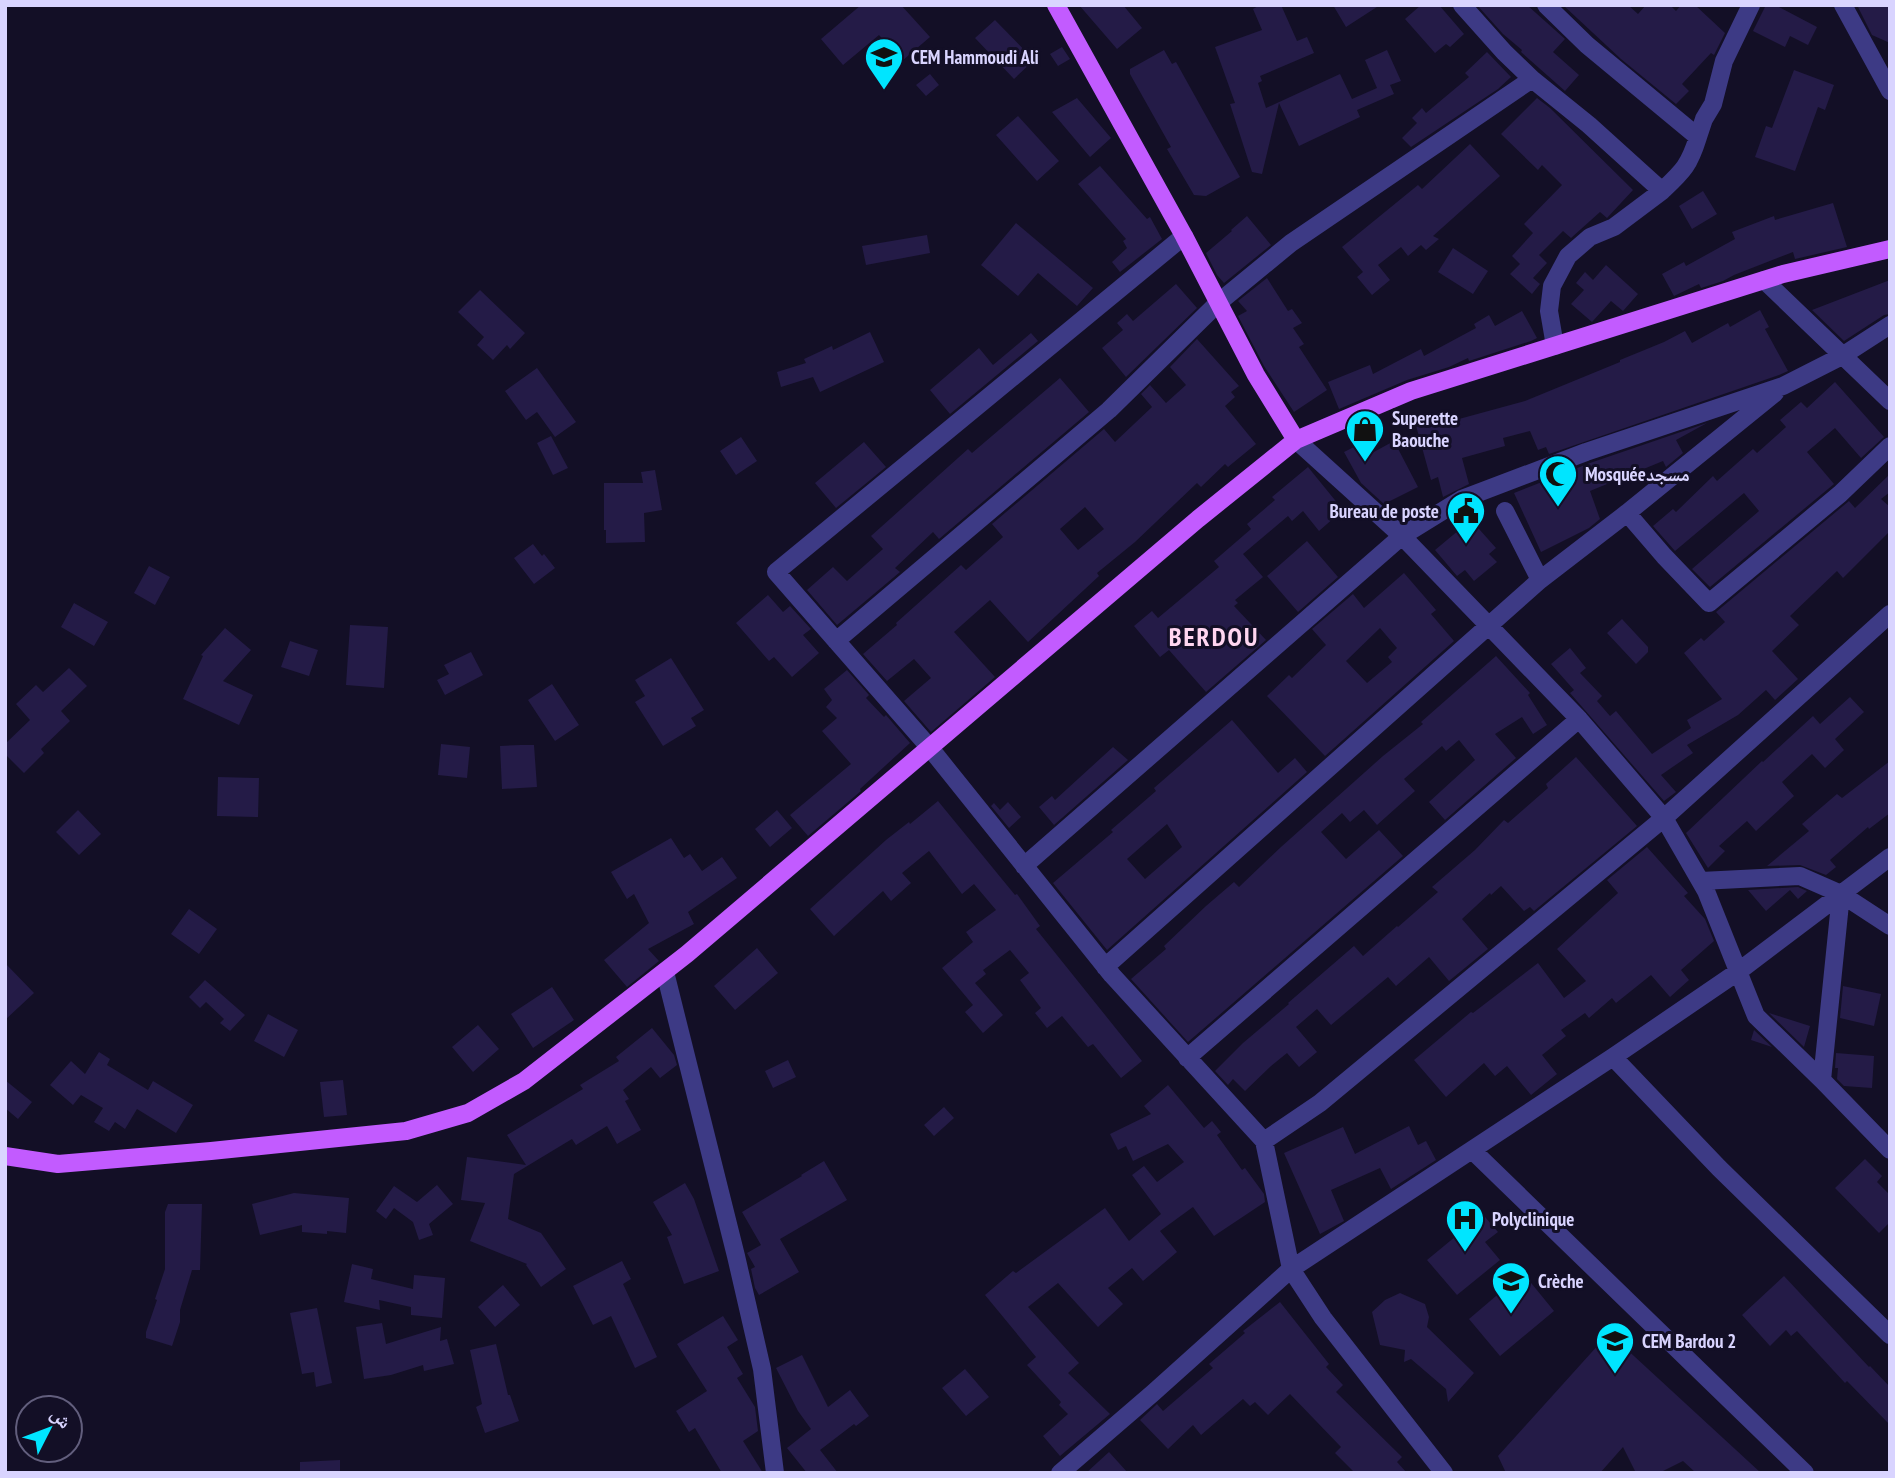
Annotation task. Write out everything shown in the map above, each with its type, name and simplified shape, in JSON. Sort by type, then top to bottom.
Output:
[{"type":"main road","points":[[1056,5],[1184,236],[1256,375],[1296,440]]},
{"type":"main road","points":[[5,1156],[58,1164],[406,1131],[468,1112],[524,1081],[665,972],[1296,440],[1411,391],[1783,274],[1890,249]]},
{"type":"street","points":[[1462,5],[1532,79],[1589,125],[1662,191]]},
{"type":"street","points":[[1546,5],[1587,46],[1698,137]]},
{"type":"street","points":[[1555,346],[1549,311],[1552,286],[1568,256],[1590,237],[1614,227],[1662,191],[1685,169],[1704,119],[1713,104],[1724,61],[1751,5]]},
{"type":"street","points":[[1843,5],[1887,82]]},
{"type":"street","points":[[836,641],[1109,410],[1218,303],[1291,243],[1532,79]]},
{"type":"street","points":[[1184,236],[776,572],[930,748],[1105,967],[1264,1141],[1291,1269],[1323,1318],[1444,1473]]},
{"type":"street","points":[[1764,280],[1887,397]]},
{"type":"street","points":[[1024,866],[1402,536],[1462,499],[1586,452],[1783,386],[1842,356],[1890,325]]},
{"type":"street","points":[[1105,967],[1540,580],[1783,386]]},
{"type":"street","points":[[1296,440],[1402,536],[1579,719],[1664,818],[1701,881],[1756,1016],[1890,1150]]},
{"type":"street","points":[[1627,513],[1709,603],[1840,494],[1890,446]]},
{"type":"street","points":[[1505,511],[1540,580]]},
{"type":"street","points":[[1264,1141],[1320,1103],[1664,818],[1890,614]]},
{"type":"street","points":[[1187,1058],[1579,719]]},
{"type":"street","points":[[1060,1473],[1291,1269],[1739,971],[1890,857]]},
{"type":"street","points":[[1701,881],[1800,876],[1841,894],[1890,926]]},
{"type":"street","points":[[1822,1080],[1841,894]]},
{"type":"street","points":[[665,972],[762,1369],[775,1473]]},
{"type":"street","points":[[1613,1057],[1719,1168],[1890,1335]]},
{"type":"street","points":[[1472,1150],[1805,1473]]},
{"type":"building","points":[[861,5],[901,5],[930,37],[902,61],[879,35],[843,65],[821,39]]},
{"type":"building","points":[[1079,5],[1123,5],[1142,28],[1117,49]]},
{"type":"building","points":[[1260,5],[1281,5],[1297,41],[1307,37],[1314,53],[1260,76],[1262,81],[1258,83],[1266,108],[1340,74],[1352,99],[1377,88],[1365,60],[1387,50],[1401,81],[1390,85],[1394,94],[1357,110],[1360,117],[1299,146],[1279,103],[1262,174],[1252,172],[1230,104],[1235,103],[1215,47],[1262,30],[1253,9]]},
{"type":"building","points":[[1333,5],[1380,5],[1346,27]]},
{"type":"building","points":[[1421,5],[1439,5],[1464,34],[1450,47],[1446,44],[1435,53],[1405,19]]},
{"type":"building","points":[[1477,5],[1527,5],[1565,39],[1553,52],[1579,75],[1565,91],[1521,52]]},
{"type":"building","points":[[1563,5],[1628,5],[1638,14],[1646,5],[1670,5],[1676,11],[1681,5],[1695,5],[1725,33],[1714,55],[1711,53],[1682,84],[1689,91],[1676,104],[1621,59]]},
{"type":"building","points":[[1766,5],[1775,5],[1817,27],[1808,45],[1790,36],[1785,47],[1753,31]]},
{"type":"building","points":[[1857,5],[1890,5],[1890,43],[1872,35]]},
{"type":"building","points":[[995,20],[1034,60],[1014,79],[975,38]]},
{"type":"building","points":[[1062,47],[1070,59],[1058,66],[1050,54]]},
{"type":"building","points":[[1164,50],[1172,64],[1176,62],[1240,177],[1206,196],[1194,195],[1167,149],[1171,147],[1130,74],[1130,69]]},
{"type":"building","points":[[1487,52],[1511,77],[1498,89],[1411,147],[1402,138],[1417,123],[1412,118],[1422,108],[1426,113],[1469,77],[1465,73]]},
{"type":"building","points":[[1794,70],[1834,85],[1825,110],[1818,107],[1795,171],[1755,157],[1766,126],[1772,128]]},
{"type":"building","points":[[930,74],[939,85],[926,96],[916,85]]},
{"type":"building","points":[[1077,98],[1111,138],[1090,157],[1052,112]]},
{"type":"building","points":[[1537,98],[1633,190],[1607,218],[1600,212],[1571,238],[1563,231],[1539,255],[1547,263],[1533,278],[1540,284],[1532,294],[1510,274],[1520,264],[1512,256],[1533,233],[1524,224],[1562,185],[1542,165],[1538,170],[1501,134]]},
{"type":"building","points":[[1018,116],[1059,161],[1037,181],[996,135]]},
{"type":"building","points":[[1470,144],[1500,176],[1433,236],[1439,239],[1426,250],[1421,245],[1408,256],[1401,247],[1378,265],[1390,280],[1372,295],[1357,277],[1363,272],[1342,247],[1418,185],[1422,189]]},
{"type":"building","points":[[1100,166],[1147,219],[1150,217],[1162,239],[1120,272],[1112,262],[1127,248],[1123,241],[1126,239],[1078,184]]},
{"type":"building","points":[[1703,191],[1717,214],[1692,229],[1679,206]]},
{"type":"building","points":[[1833,203],[1847,247],[1795,259],[1793,252],[1723,281],[1701,288],[1699,284],[1674,296],[1662,274],[1684,262],[1686,266],[1735,239],[1732,232],[1774,216],[1775,220]]},
{"type":"building","points":[[1247,216],[1271,245],[1224,283],[1206,253]]},
{"type":"building","points":[[1016,223],[1093,288],[1077,306],[1038,273],[1018,296],[981,265]]},
{"type":"building","points":[[927,235],[930,253],[866,265],[862,246]]},
{"type":"building","points":[[1453,248],[1488,271],[1473,294],[1438,272]]},
{"type":"building","points":[[1606,265],[1638,294],[1623,311],[1611,301],[1592,322],[1571,304],[1584,290],[1576,283],[1585,272],[1593,280]]},
{"type":"building","points":[[1267,278],[1288,311],[1292,309],[1302,323],[1293,328],[1304,344],[1299,347],[1327,390],[1294,412],[1264,366],[1238,316],[1247,311],[1238,301]]},
{"type":"building","points":[[1890,280],[1890,314],[1884,315],[1844,341],[1812,310]]},
{"type":"building","points":[[1176,284],[1197,308],[1126,377],[1102,348],[1123,330],[1117,323],[1127,314],[1133,321]]},
{"type":"building","points":[[480,290],[525,333],[510,349],[507,345],[493,360],[477,345],[484,337],[458,312]]},
{"type":"building","points":[[1760,310],[1769,327],[1765,329],[1788,371],[1549,454],[1546,447],[1538,450],[1530,431],[1503,438],[1505,446],[1462,458],[1469,484],[1443,497],[1438,477],[1431,480],[1415,422],[1445,413],[1448,422],[1525,401],[1620,362],[1685,331],[1692,343],[1728,323],[1730,327]]},
{"type":"building","points":[[1522,311],[1537,338],[1469,361],[1468,358],[1339,409],[1328,382],[1370,365],[1373,374],[1421,349],[1424,356],[1476,328],[1474,324],[1489,315],[1495,326]]},
{"type":"building","points":[[870,332],[884,362],[820,392],[813,377],[781,387],[777,372],[806,363],[804,359],[832,346],[833,350]]},
{"type":"building","points":[[1031,333],[1038,341],[950,414],[930,390],[979,348],[993,365]]},
{"type":"building","points":[[1197,339],[1239,386],[1231,392],[1235,397],[1225,406],[1256,444],[1228,467],[1225,464],[1201,487],[1197,483],[1135,542],[1097,573],[1099,576],[1028,642],[990,600],[954,632],[995,677],[931,732],[904,701],[931,678],[914,659],[887,681],[863,654],[961,565],[966,570],[1003,537],[992,524],[1104,429],[1115,442],[1152,407],[1141,394],[1150,385],[1166,403],[1186,385],[1170,367]],"holes":[[[1085,507],[1104,529],[1078,550],[1060,529]]]},
{"type":"building","points":[[537,368],[576,422],[555,437],[537,412],[526,420],[505,391]]},
{"type":"building","points":[[1060,378],[1089,412],[939,539],[933,532],[895,568],[900,572],[837,625],[807,590],[833,567],[847,581],[883,549],[871,536],[968,449],[972,453]]},
{"type":"building","points":[[1835,382],[1884,437],[1861,458],[1835,428],[1807,452],[1834,484],[1710,587],[1692,569],[1759,511],[1744,493],[1675,551],[1653,526],[1673,509],[1676,512],[1713,476],[1717,481],[1753,449],[1757,453],[1786,427],[1780,420],[1801,402],[1807,408]]},
{"type":"building","name":"Mosquéeمسجد","points":[[1707,423],[1676,440],[1683,453],[1666,467],[1663,461],[1590,491],[1600,519],[1589,528],[1541,552],[1514,493],[1590,463]]},
{"type":"building","points":[[551,436],[568,468],[553,475],[537,443]]},
{"type":"building","points":[[741,437],[757,461],[736,475],[720,451]]},
{"type":"building","points":[[1366,441],[1372,453],[1394,441],[1418,487],[1384,504],[1361,483],[1344,452]]},
{"type":"building","points":[[864,442],[886,467],[836,508],[815,483]]},
{"type":"building","points":[[1308,467],[1343,510],[1319,531],[1303,511],[1292,521],[1288,516],[1243,554],[1263,577],[1235,600],[1238,603],[1234,606],[1266,640],[1206,692],[1169,650],[1160,657],[1134,626],[1152,611],[1158,618],[1219,567],[1214,561],[1251,529],[1247,524],[1275,500],[1272,497]]},
{"type":"building","points":[[655,470],[662,510],[644,513],[645,542],[606,543],[604,483],[643,483],[641,472]]},
{"type":"building","points":[[1890,474],[1890,492],[1881,499],[1890,507],[1890,531],[1843,578],[1837,571],[1790,616],[1799,625],[1772,651],[1798,679],[1775,700],[1766,690],[1738,715],[1687,745],[1693,753],[1661,775],[1676,792],[1664,801],[1570,693],[1574,690],[1551,664],[1570,648],[1586,668],[1580,673],[1602,696],[1597,701],[1610,716],[1616,711],[1652,754],[1691,728],[1687,720],[1722,699],[1684,653],[1701,638],[1704,641],[1725,622],[1716,612],[1849,501],[1855,508]]},
{"type":"building","points":[[1471,520],[1496,548],[1489,554],[1497,562],[1474,581],[1465,570],[1457,576],[1435,550]]},
{"type":"building","points":[[1307,541],[1338,577],[1298,612],[1267,576]]},
{"type":"building","points":[[533,544],[555,568],[534,584],[514,558]]},
{"type":"building","points":[[149,566],[170,577],[155,605],[134,593]]},
{"type":"building","points":[[1404,573],[1436,610],[1431,614],[1454,641],[1325,756],[1267,696],[1289,675],[1292,678],[1326,645],[1312,629],[1353,594],[1364,608]],"holes":[[[1380,628],[1397,648],[1388,657],[1392,662],[1367,683],[1346,661]]]},
{"type":"building","points":[[768,595],[783,612],[790,606],[811,629],[803,635],[819,653],[792,677],[774,657],[769,661],[736,623]]},
{"type":"building","points":[[74,603],[108,622],[94,646],[61,627]]},
{"type":"building","points":[[1622,619],[1648,647],[1648,652],[1636,664],[1607,633]]},
{"type":"building","points":[[350,625],[388,627],[384,688],[346,685]]},
{"type":"building","points":[[225,628],[251,650],[223,681],[253,695],[239,725],[183,699],[203,656],[201,655]]},
{"type":"building","points":[[290,641],[318,650],[309,676],[281,667]]},
{"type":"building","points":[[471,652],[483,675],[445,695],[437,680],[449,674],[444,665]]},
{"type":"building","points":[[1496,656],[1530,693],[1528,695],[1547,725],[1533,734],[1522,717],[1495,734],[1516,758],[1445,820],[1429,802],[1475,760],[1459,740],[1446,751],[1442,746],[1404,779],[1415,791],[1377,825],[1364,810],[1350,822],[1342,813],[1321,832],[1346,859],[1379,830],[1403,856],[1188,1042],[1131,979],[1166,949],[1164,946],[1206,906],[1234,882],[1239,887]]},
{"type":"building","points":[[671,658],[704,710],[691,718],[696,726],[663,746],[635,702],[645,696],[635,680]]},
{"type":"building","points":[[69,668],[87,686],[61,711],[70,721],[41,749],[44,753],[24,773],[5,754],[5,744],[30,720],[16,704],[36,685],[43,692]]},
{"type":"building","points":[[847,670],[869,695],[866,698],[884,717],[886,715],[910,743],[860,789],[861,791],[808,836],[790,815],[851,764],[822,731],[837,718],[826,707],[832,700],[824,689]]},
{"type":"building","points":[[552,684],[579,725],[555,741],[528,700]]},
{"type":"building","points":[[1850,697],[1864,712],[1835,739],[1844,750],[1825,768],[1812,754],[1782,782],[1794,796],[1756,831],[1747,821],[1719,846],[1725,851],[1708,868],[1686,833],[1813,716],[1820,724]]},
{"type":"building","points":[[1232,720],[1278,773],[1295,758],[1307,772],[1107,950],[1053,883],[1113,832],[1111,830],[1156,791],[1154,788]],"holes":[[[1167,824],[1182,847],[1145,879],[1127,859]]]},
{"type":"building","points":[[441,744],[470,747],[467,778],[438,775]]},
{"type":"building","points":[[534,745],[537,787],[502,789],[500,746]]},
{"type":"building","points":[[1113,747],[1128,760],[1054,825],[1039,807],[1052,796],[1055,800]]},
{"type":"building","points":[[1576,757],[1637,826],[1534,911],[1530,907],[1524,911],[1501,886],[1491,895],[1490,893],[1462,919],[1488,949],[1449,981],[1429,957],[1396,986],[1388,977],[1331,1025],[1317,1009],[1296,1027],[1317,1052],[1299,1067],[1287,1053],[1245,1091],[1233,1079],[1228,1085],[1215,1071],[1354,946],[1363,956],[1398,927],[1438,892],[1432,887],[1475,850],[1504,820],[1508,823],[1548,788],[1546,784]]},
{"type":"building","points":[[1890,761],[1890,813],[1869,829],[1868,827],[1830,860],[1836,867],[1826,875],[1800,865],[1767,866],[1809,831],[1802,824],[1837,794],[1842,798]]},
{"type":"building","points":[[218,777],[259,778],[258,817],[217,816]]},
{"type":"building","points":[[938,801],[1015,895],[1017,894],[1040,926],[1036,929],[1142,1061],[1121,1078],[1093,1044],[1088,1047],[1062,1016],[1047,1028],[1035,1013],[1041,1008],[1020,980],[1029,973],[1010,950],[983,970],[986,974],[975,983],[1003,1015],[983,1033],[965,1012],[973,1005],[942,968],[973,942],[966,932],[996,910],[974,884],[962,894],[929,851],[902,873],[911,883],[891,901],[883,891],[834,936],[810,909],[886,840]]},
{"type":"building","points":[[1008,802],[1021,817],[1009,828],[991,806],[994,803],[1000,810]]},
{"type":"building","points":[[78,810],[101,834],[79,855],[56,832]]},
{"type":"building","points":[[777,810],[792,828],[770,847],[755,829]]},
{"type":"building","points":[[671,838],[684,858],[690,854],[702,871],[722,857],[737,878],[688,912],[694,924],[648,949],[659,961],[627,987],[604,960],[649,923],[634,894],[627,899],[611,872]]},
{"type":"building","points":[[1647,847],[1688,893],[1684,896],[1705,919],[1714,941],[1681,970],[1689,980],[1670,997],[1651,975],[1616,1003],[1612,998],[1589,1018],[1585,1013],[1561,1030],[1566,1036],[1542,1055],[1557,1074],[1531,1095],[1507,1066],[1495,1076],[1484,1063],[1446,1097],[1414,1060],[1471,1012],[1538,963],[1564,998],[1586,981],[1557,949],[1618,893],[1607,880]]},
{"type":"building","points":[[1798,887],[1807,891],[1798,899],[1790,890],[1766,911],[1748,890]]},
{"type":"building","points":[[189,909],[217,929],[199,954],[171,934]]},
{"type":"building","points":[[757,948],[778,973],[735,1010],[714,986]]},
{"type":"building","points":[[5,963],[34,993],[5,1020]]},
{"type":"building","points":[[205,980],[245,1015],[230,1031],[220,1023],[224,1019],[206,1002],[200,1008],[189,997]]},
{"type":"building","points":[[1843,986],[1881,994],[1874,1026],[1840,1018]]},
{"type":"building","points":[[552,987],[574,1020],[533,1048],[511,1014]]},
{"type":"building","points":[[1769,1013],[1810,1026],[1804,1047]]},
{"type":"building","points":[[268,1014],[298,1030],[284,1057],[254,1041]]},
{"type":"building","points":[[478,1025],[499,1049],[473,1072],[452,1047]]},
{"type":"building","points":[[652,1028],[674,1055],[677,1065],[660,1078],[651,1067],[623,1090],[629,1099],[625,1101],[641,1130],[617,1144],[607,1126],[576,1145],[572,1139],[514,1174],[508,1219],[541,1233],[566,1269],[541,1287],[527,1264],[470,1241],[485,1203],[461,1200],[467,1157],[526,1165],[507,1135],[583,1089],[580,1085],[619,1061],[616,1057]]},
{"type":"building","points":[[1754,1030],[1772,1047],[1751,1040]]},
{"type":"building","points":[[99,1052],[110,1059],[107,1065],[148,1090],[153,1081],[193,1105],[176,1133],[137,1109],[125,1129],[115,1122],[109,1131],[94,1122],[103,1108],[81,1095],[73,1105],[50,1085],[71,1061],[85,1074]]},
{"type":"building","points":[[1836,1053],[1874,1056],[1872,1088],[1844,1086],[1837,1079]]},
{"type":"building","points":[[788,1060],[796,1077],[773,1088],[765,1071]]},
{"type":"building","points":[[5,1080],[32,1102],[18,1119],[5,1108]]},
{"type":"building","points":[[343,1080],[347,1115],[324,1117],[320,1082]]},
{"type":"building","points":[[1168,1085],[1204,1128],[1212,1121],[1221,1132],[1217,1135],[1242,1170],[1245,1168],[1264,1194],[1265,1202],[1214,1236],[1193,1207],[1160,1231],[1177,1252],[1143,1281],[1132,1268],[1108,1288],[1123,1304],[1098,1327],[1058,1283],[1028,1307],[1079,1363],[1068,1373],[1110,1414],[1060,1456],[1043,1436],[1068,1414],[1059,1405],[1061,1402],[1027,1365],[1036,1357],[985,1295],[1013,1271],[1016,1273],[1105,1208],[1129,1241],[1161,1214],[1132,1175],[1144,1166],[1157,1182],[1184,1162],[1168,1144],[1133,1161],[1126,1146],[1118,1150],[1110,1134],[1151,1114],[1144,1106]]},
{"type":"building","points":[[944,1107],[954,1118],[934,1136],[924,1125]]},
{"type":"building","points":[[1409,1126],[1418,1145],[1426,1141],[1436,1160],[1391,1189],[1380,1168],[1331,1190],[1344,1221],[1320,1234],[1284,1153],[1343,1127],[1355,1154]]},
{"type":"building","points":[[1865,1159],[1882,1176],[1877,1182],[1890,1195],[1890,1222],[1879,1233],[1835,1188]]},
{"type":"building","points":[[824,1161],[847,1200],[780,1239],[799,1272],[759,1295],[751,1269],[755,1267],[747,1253],[761,1245],[742,1212]]},
{"type":"building","points":[[685,1183],[694,1199],[719,1271],[684,1284],[667,1237],[672,1235],[653,1202]]},
{"type":"building","points":[[437,1185],[453,1204],[429,1224],[433,1235],[419,1240],[413,1222],[394,1208],[386,1219],[376,1211],[394,1186],[417,1202]]},
{"type":"building","points":[[294,1193],[349,1198],[346,1233],[302,1232],[302,1225],[260,1235],[252,1204]]},
{"type":"building","name":"Polyclinique","points":[[1473,1203],[1498,1232],[1485,1242],[1500,1260],[1457,1295],[1427,1260],[1467,1227],[1457,1215]]},
{"type":"building","points":[[168,1204],[202,1204],[200,1270],[192,1270],[172,1346],[146,1338],[165,1269],[165,1212]]},
{"type":"building","points":[[622,1261],[631,1279],[623,1284],[657,1357],[635,1368],[611,1316],[593,1325],[573,1286]]},
{"type":"building","points":[[352,1264],[373,1269],[371,1279],[413,1289],[414,1275],[445,1278],[442,1318],[411,1315],[411,1307],[379,1300],[380,1310],[344,1302]]},
{"type":"building","name":"Crèche","points":[[1523,1273],[1554,1311],[1500,1356],[1469,1319]]},
{"type":"building","points":[[1784,1276],[1890,1387],[1890,1425],[1847,1381],[1845,1383],[1797,1331],[1791,1336],[1786,1330],[1770,1346],[1742,1315]]},
{"type":"building","points":[[503,1285],[520,1305],[495,1327],[478,1307]]},
{"type":"building","points":[[1400,1293],[1425,1304],[1429,1317],[1427,1327],[1474,1373],[1448,1402],[1446,1389],[1411,1359],[1404,1362],[1405,1350],[1380,1345],[1372,1312],[1385,1300]]},
{"type":"building","points":[[1280,1302],[1329,1364],[1326,1367],[1343,1385],[1336,1392],[1402,1457],[1397,1462],[1407,1473],[1355,1473],[1335,1453],[1341,1447],[1290,1394],[1268,1415],[1255,1402],[1250,1406],[1243,1399],[1201,1435],[1193,1425],[1168,1449],[1140,1420],[1157,1404],[1163,1411],[1213,1368],[1209,1364],[1245,1333],[1243,1331]]},
{"type":"building","points":[[317,1308],[332,1383],[316,1387],[314,1372],[302,1374],[290,1313]]},
{"type":"building","points":[[723,1316],[738,1340],[727,1347],[743,1374],[737,1378],[755,1407],[758,1431],[743,1441],[763,1473],[722,1473],[695,1428],[689,1432],[676,1411],[707,1391],[677,1344]]},
{"type":"building","points":[[382,1323],[386,1344],[441,1327],[440,1341],[447,1339],[454,1364],[424,1371],[423,1365],[391,1375],[364,1379],[356,1327]]},
{"type":"building","name":"CEM Bardou 2","points":[[1609,1333],[1761,1473],[1696,1473],[1683,1461],[1659,1473],[1636,1473],[1623,1447],[1600,1473],[1506,1473],[1498,1456]]},
{"type":"building","points":[[496,1344],[508,1395],[519,1421],[485,1433],[476,1407],[482,1404],[470,1350]]},
{"type":"building","points":[[802,1355],[828,1407],[850,1390],[869,1416],[820,1450],[838,1473],[807,1473],[787,1448],[811,1429],[798,1411],[776,1368]]},
{"type":"building","points":[[965,1369],[989,1397],[966,1416],[942,1388]]},
{"type":"building","points":[[1109,1452],[1128,1473],[1086,1473]]},
{"type":"building","points":[[340,1460],[340,1473],[300,1473],[300,1462]]},
{"type":"place","name":"CEM Hammoudi Ali","points":[[884,91]]},
{"type":"place","name":"Superette Baouche","points":[[1365,463]]},
{"type":"place","name":"Mosquéeمسجد","points":[[1558,508]]},
{"type":"place","name":"Bureau de poste","points":[[1466,545]]},
{"type":"place","name":"Polyclinique","points":[[1465,1253]]},
{"type":"place","name":"Crèche","points":[[1511,1315]]},
{"type":"place","name":"CEM Bardou 2","points":[[1615,1375]]},
{"type":"district","name":"BERDOU","points":[[1214,636]]}]
